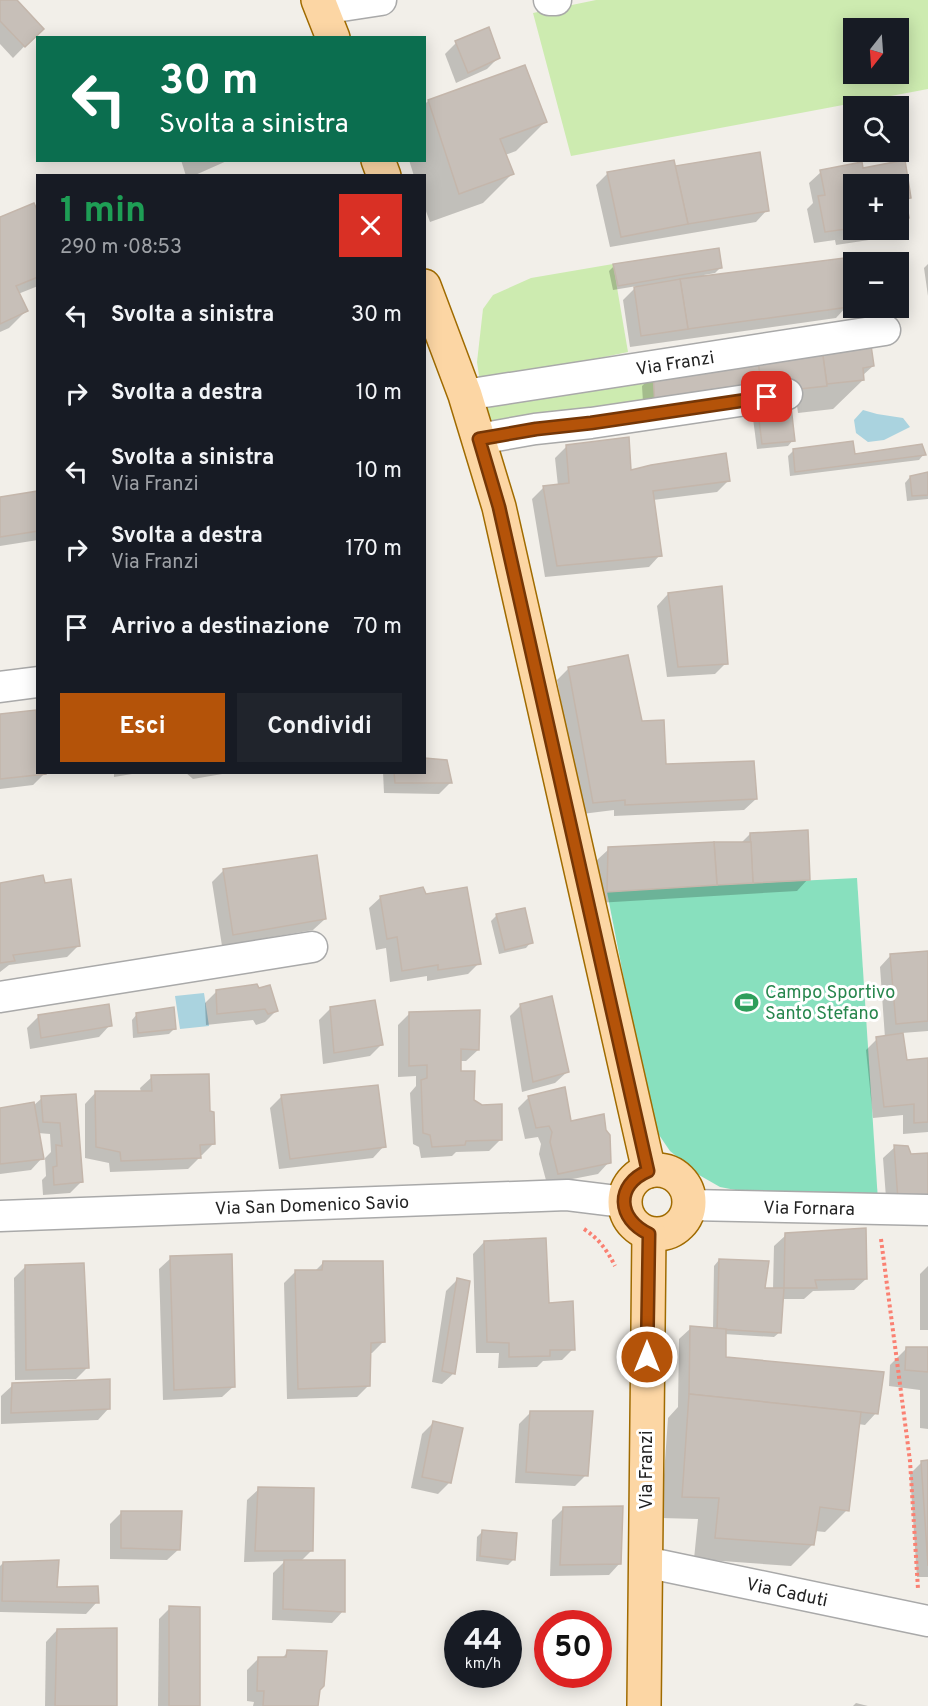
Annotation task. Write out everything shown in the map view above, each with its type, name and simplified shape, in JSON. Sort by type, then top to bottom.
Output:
[{"type":"main road","points":[[426,291],[465,395],[499,507],[648,1171]]},
{"type":"main road","points":[[648,1171],[669,1172],[678,1177],[685,1185],[689,1195],[686,1216],[671,1232],[649,1234],[631,1222],[626,1213],[624,1202],[631,1182],[648,1171]]},
{"type":"main road","name":"Via Franzi","points":[[644,1706],[649,1234]]},
{"type":"street","points":[[324,16],[381,0]]},
{"type":"street","points":[[549,0],[556,0]]},
{"type":"street","name":"Via Franzi","points":[[465,395],[885,330]]},
{"type":"street","points":[[479,439],[787,394]]},
{"type":"street","points":[[0,687],[36,682]]},
{"type":"street","points":[[0,997],[312,947]]},
{"type":"street","name":"Via San Domenico Savio","points":[[0,1216],[567,1195],[624,1202]]},
{"type":"street","name":"Via Fornara","points":[[689,1205],[928,1210]]},
{"type":"street","name":"Via Caduti","points":[[645,1562],[924,1620]]},
{"type":"path","points":[[877,1210],[910,1461],[924,1620]]},
{"type":"green space","points":[[596,0],[928,0],[928,89],[891,96],[843,96],[843,105],[571,156],[533,13]]},
{"type":"green space","points":[[613,264],[628,352],[480,383],[477,362],[483,309],[493,295],[531,278]]},
{"type":"green space","points":[[653,373],[655,407],[487,433],[477,403]]},
{"type":"green space","name":"Campo Sportivo Santo Stefano","points":[[857,878],[878,1201],[751,1193],[720,1187],[699,1175],[670,1151],[657,1132],[650,1113],[607,892]]},
{"type":"water","points":[[863,410],[903,418],[910,427],[884,440],[868,442],[856,433],[854,420]]},
{"type":"water","points":[[204,993],[209,1026],[180,1029],[175,996]]},
{"type":"building","points":[[0,0],[17,0],[44,29],[25,47],[0,21]]},
{"type":"building","points":[[489,27],[500,58],[468,73],[455,41]]},
{"type":"building","points":[[525,65],[547,122],[500,139],[514,174],[459,194],[428,100]]},
{"type":"building","points":[[760,152],[769,211],[688,224],[675,166]]},
{"type":"building","points":[[674,160],[688,224],[621,237],[607,172]]},
{"type":"building","points":[[862,162],[863,168],[905,162],[907,174],[843,174],[843,229],[825,232],[818,196],[825,195],[820,170]]},
{"type":"building","points":[[34,203],[36,208],[36,278],[16,286],[28,311],[0,324],[0,217]]},
{"type":"building","points":[[719,248],[722,268],[618,286],[613,264]]},
{"type":"building","points":[[843,258],[843,308],[688,329],[680,279]]},
{"type":"building","points":[[680,279],[688,329],[641,336],[634,287]]},
{"type":"building","points":[[871,345],[874,366],[863,368],[864,380],[827,384],[822,349]]},
{"type":"building","points":[[822,349],[827,386],[763,393],[757,356]]},
{"type":"building","points":[[757,356],[763,393],[655,407],[653,373]]},
{"type":"building","points":[[790,398],[795,441],[762,444],[757,404]]},
{"type":"building","points":[[629,437],[631,470],[726,453],[730,481],[653,491],[662,556],[557,566],[543,486],[569,483],[566,445]]},
{"type":"building","points":[[853,441],[855,454],[922,444],[926,455],[795,472],[793,449]]},
{"type":"building","points":[[928,472],[928,495],[912,496],[910,476]]},
{"type":"building","points":[[36,491],[36,531],[0,537],[0,497]]},
{"type":"building","points":[[722,586],[728,664],[678,667],[668,593]]},
{"type":"building","points":[[628,655],[642,721],[664,720],[666,764],[754,761],[757,799],[625,805],[625,800],[593,803],[568,667]]},
{"type":"building","points":[[36,710],[36,774],[46,774],[0,779],[0,714]]},
{"type":"building","points":[[426,758],[447,760],[452,783],[395,783],[394,774],[426,774]]},
{"type":"building","points":[[808,830],[810,880],[753,883],[750,833]]},
{"type":"building","points":[[714,842],[751,842],[753,883],[717,885]]},
{"type":"building","points":[[714,842],[717,885],[607,892],[608,847]]},
{"type":"building","points":[[317,855],[326,919],[233,935],[223,869]]},
{"type":"building","points":[[43,875],[45,883],[71,879],[80,946],[13,955],[15,961],[0,963],[0,883]]},
{"type":"building","points":[[423,887],[426,894],[467,887],[481,964],[438,970],[438,965],[402,971],[397,937],[387,939],[380,896]]},
{"type":"building","points":[[525,908],[533,943],[505,950],[496,914]]},
{"type":"building","points":[[928,951],[928,1021],[896,1024],[890,954]]},
{"type":"building","points":[[257,984],[259,988],[270,985],[278,1011],[268,1014],[265,1009],[217,1014],[216,990]]},
{"type":"building","points":[[552,996],[569,1072],[533,1082],[520,1004]]},
{"type":"building","points":[[375,1000],[383,1045],[334,1053],[330,1007]]},
{"type":"building","points":[[109,1004],[112,1026],[41,1038],[38,1015]]},
{"type":"building","points":[[174,1007],[176,1029],[138,1033],[136,1013]]},
{"type":"building","points":[[480,1010],[479,1050],[461,1049],[461,1071],[475,1071],[474,1100],[482,1105],[502,1104],[502,1140],[466,1141],[465,1145],[432,1147],[430,1135],[423,1133],[421,1080],[427,1078],[427,1065],[409,1066],[409,1012]]},
{"type":"building","points":[[903,1033],[907,1060],[928,1058],[928,1122],[914,1123],[914,1104],[884,1107],[876,1037]]},
{"type":"building","points":[[209,1074],[210,1111],[214,1112],[215,1144],[200,1145],[201,1158],[121,1161],[120,1152],[96,1147],[95,1091],[152,1091],[151,1075]]},
{"type":"building","points":[[378,1085],[386,1147],[290,1159],[281,1095]]},
{"type":"building","points":[[565,1087],[571,1121],[604,1114],[606,1130],[610,1135],[611,1163],[558,1174],[550,1142],[552,1132],[549,1126],[536,1128],[528,1096]]},
{"type":"building","points":[[76,1094],[83,1182],[54,1185],[53,1167],[57,1166],[56,1145],[62,1146],[60,1123],[43,1122],[41,1096]]},
{"type":"building","points":[[34,1102],[44,1159],[0,1164],[0,1108]]},
{"type":"building","points":[[894,1145],[908,1146],[911,1154],[928,1153],[928,1200],[898,1200]]},
{"type":"building","points":[[866,1228],[867,1279],[815,1280],[817,1288],[784,1288],[785,1233]]},
{"type":"building","points":[[546,1238],[549,1303],[573,1301],[575,1350],[550,1350],[550,1356],[509,1357],[509,1343],[487,1342],[484,1241]]},
{"type":"building","points":[[232,1254],[235,1387],[174,1390],[170,1256]]},
{"type":"building","points":[[719,1259],[769,1261],[765,1288],[784,1288],[781,1333],[717,1329]]},
{"type":"building","points":[[323,1261],[383,1261],[385,1342],[371,1343],[370,1386],[298,1389],[295,1270],[322,1270]]},
{"type":"building","points":[[84,1263],[89,1368],[26,1370],[25,1265]]},
{"type":"building","points":[[457,1278],[470,1281],[455,1374],[442,1371]]},
{"type":"building","points":[[690,1326],[726,1329],[726,1357],[884,1372],[878,1414],[689,1394]]},
{"type":"building","points":[[906,1347],[928,1347],[928,1372],[905,1370]]},
{"type":"building","points":[[110,1379],[110,1409],[11,1413],[12,1383]]},
{"type":"building","points":[[689,1394],[861,1412],[849,1511],[820,1507],[814,1545],[715,1538],[719,1498],[682,1497]]},
{"type":"building","points":[[530,1411],[593,1411],[588,1476],[526,1472]]},
{"type":"building","points":[[433,1421],[463,1428],[451,1483],[422,1477]]},
{"type":"building","points":[[928,1460],[928,1566],[921,1461]]},
{"type":"building","points":[[258,1487],[314,1488],[313,1551],[255,1551]]},
{"type":"building","points":[[623,1506],[621,1564],[560,1565],[563,1507]]},
{"type":"building","points":[[121,1511],[182,1511],[180,1550],[121,1548]]},
{"type":"building","points":[[482,1530],[517,1533],[515,1560],[480,1556]]},
{"type":"building","points":[[59,1560],[57,1587],[98,1586],[99,1603],[2,1601],[3,1562]]},
{"type":"building","points":[[284,1560],[345,1560],[345,1612],[283,1609]]},
{"type":"building","points":[[169,1606],[200,1607],[200,1706],[169,1706]]},
{"type":"building","points":[[117,1628],[117,1706],[55,1706],[57,1629]]},
{"type":"building","points":[[287,1650],[327,1651],[324,1686],[320,1690],[318,1706],[263,1706],[264,1691],[257,1691],[258,1657],[286,1657]]},
{"type":"place","name":"Campo Sportivo Santo Stefano","points":[[747,1002]]},
{"type":"route","points":[[647,1357],[649,1234],[631,1222],[624,1202],[631,1182],[648,1171],[499,507],[479,439],[767,397]]}]
